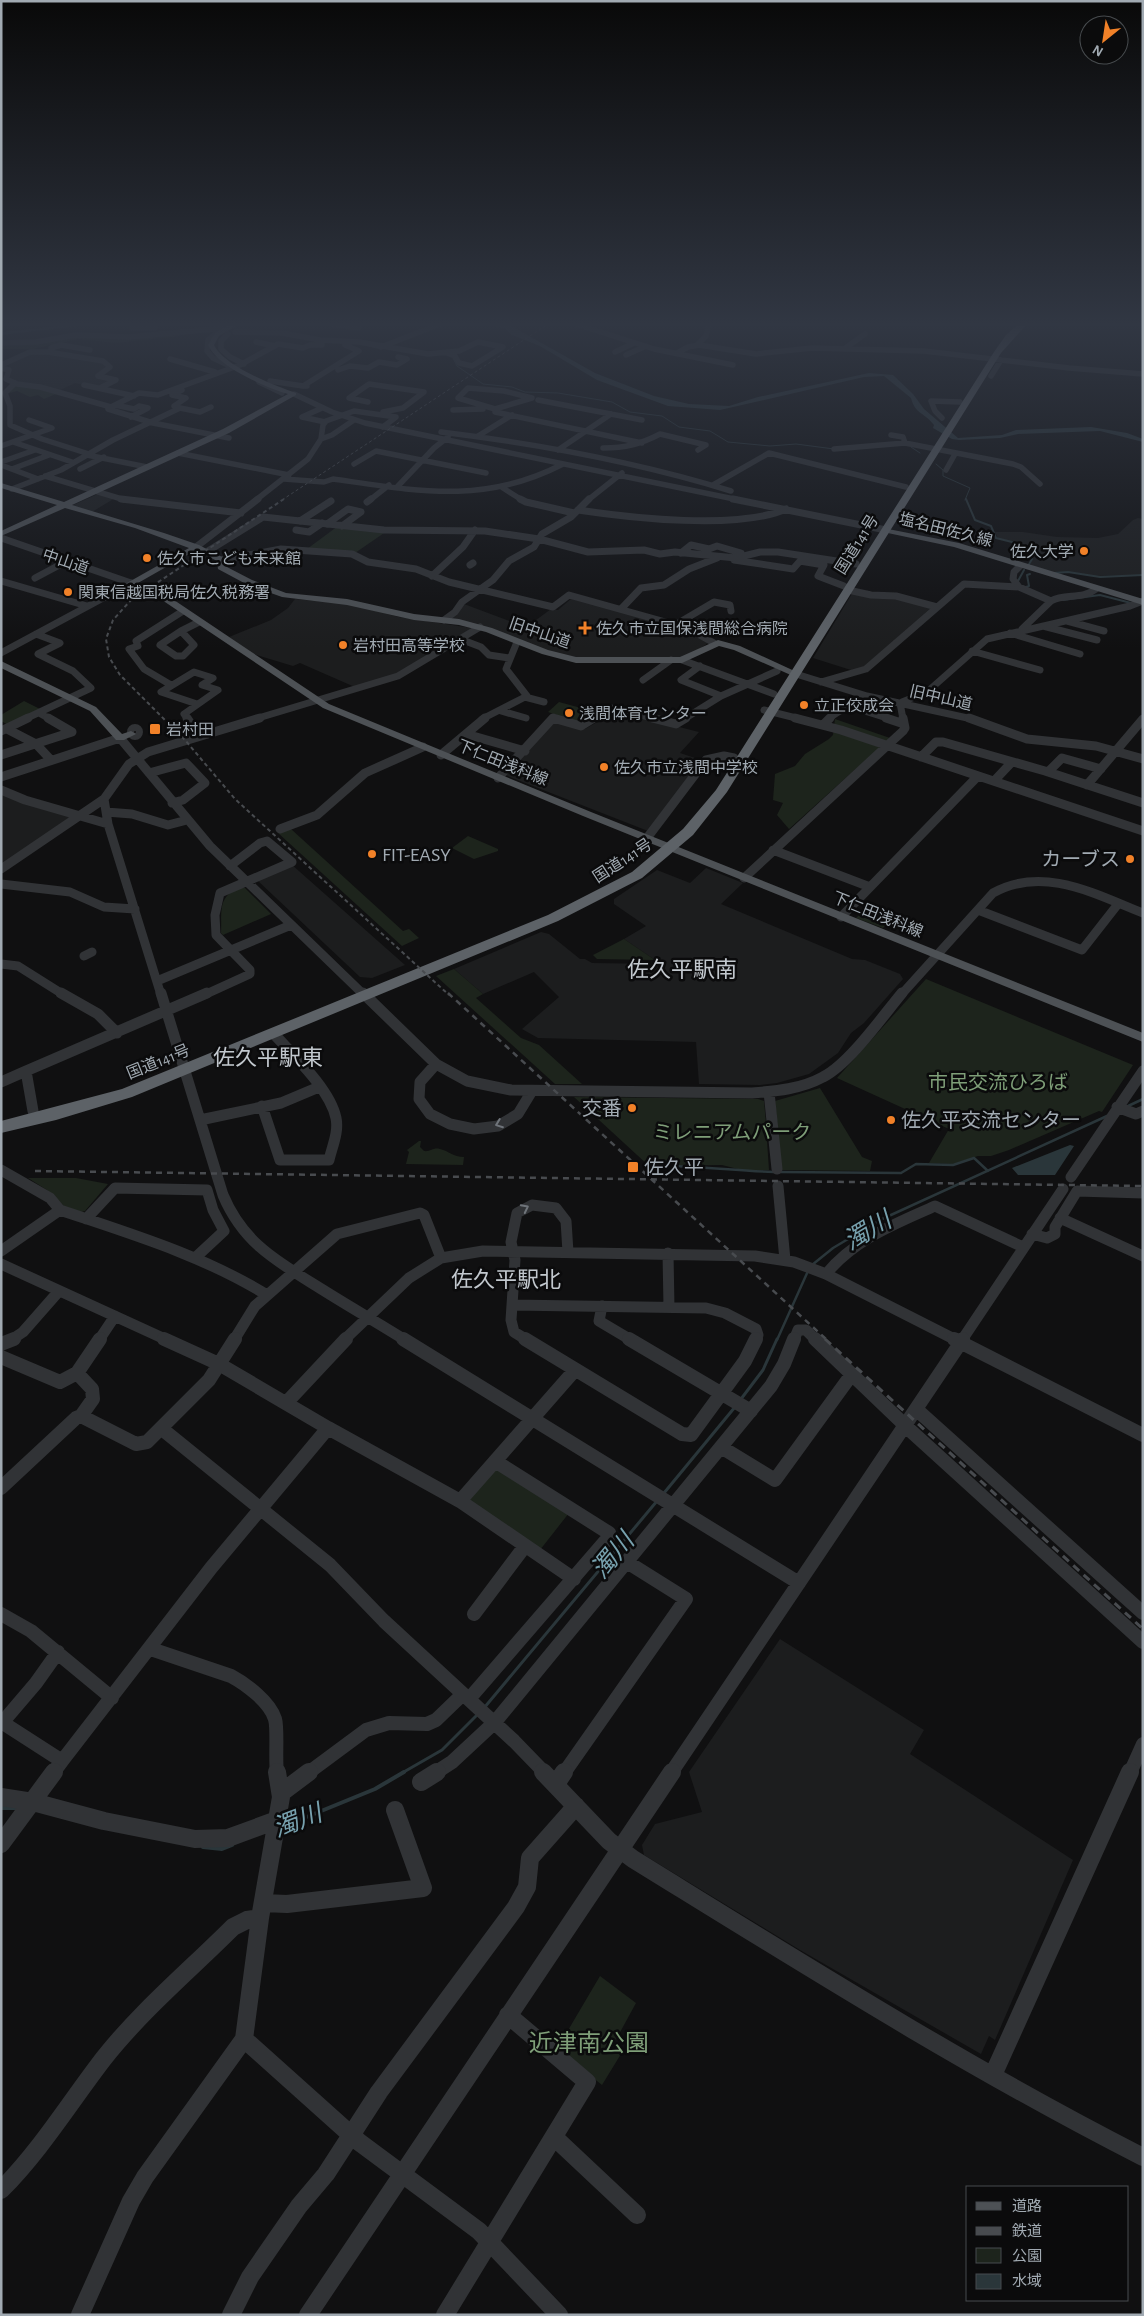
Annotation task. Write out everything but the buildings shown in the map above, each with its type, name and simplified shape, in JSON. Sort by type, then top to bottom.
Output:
[{"type":"highway","name":"国道141号","points":[[667,847],[700,807],[768,711],[774,694],[846,588],[936,445],[942,432]]},
{"type":"highway","name":"国道141号","points":[[846,588],[856,564],[882,529],[906,487],[936,445]]},
{"type":"highway","name":"国道141号","points":[[1,1127],[99,1102],[363,993],[535,926],[626,882],[713,804],[768,711],[788,672]]},
{"type":"highway","name":"国道141号","points":[[1,1118],[117,1088],[184,1066],[274,1034],[363,993]]},
{"type":"main road","points":[[1,534],[222,432]]},
{"type":"main road","points":[[1,485],[64,506],[138,525],[196,547]]},
{"type":"main road","name":"塩名田佐久線","points":[[882,529],[949,544],[1140,602]]},
{"type":"main road","points":[[131,582],[196,547]]},
{"type":"main road","name":"旧中山道","points":[[196,547],[208,551],[221,560],[221,567],[226,571],[249,582],[285,595],[347,602],[405,616],[444,620],[480,627],[545,652],[576,660],[682,660],[691,657],[714,643],[732,646],[788,672]]},
{"type":"main road","name":"下仁田浅科線","points":[[131,582],[159,594],[317,701],[441,755],[1143,1038]]},
{"type":"main road","points":[[1,664],[97,712],[120,738],[130,734]]},
{"type":"street","points":[[26,432],[88,454],[147,468]]},
{"type":"street","points":[[1,446],[41,432]]},
{"type":"street","points":[[12,489],[58,471],[130,432]]},
{"type":"street","points":[[196,432],[229,438]]},
{"type":"street","points":[[196,547],[308,459],[321,439],[322,432]]},
{"type":"street","points":[[321,439],[336,432]]},
{"type":"street","points":[[407,432],[882,529]]},
{"type":"street","points":[[445,432],[592,456],[632,466],[673,473],[753,497],[749,502]]},
{"type":"street","points":[[478,436],[484,432]]},
{"type":"street","points":[[558,450],[583,432]]},
{"type":"street","points":[[596,432],[642,443]]},
{"type":"street","points":[[398,486],[453,433]]},
{"type":"street","points":[[603,448],[623,448],[642,443],[662,434],[706,445],[698,450]]},
{"type":"street","points":[[891,435],[903,437],[911,445]]},
{"type":"street","points":[[592,456],[618,437]]},
{"type":"street","points":[[13,442],[72,462]]},
{"type":"street","points":[[2,466],[16,457],[61,445]]},
{"type":"street","points":[[896,451],[911,445]]},
{"type":"street","points":[[834,448],[936,445],[955,454],[1017,465],[1040,484]]},
{"type":"street","points":[[354,464],[376,451],[486,473]]},
{"type":"street","points":[[613,462],[627,451]]},
{"type":"street","points":[[1,452],[16,457]]},
{"type":"street","points":[[178,453],[286,477],[324,482],[333,480],[454,491],[517,486],[563,464]]},
{"type":"street","points":[[713,485],[769,453],[906,487]]},
{"type":"street","points":[[946,470],[955,454]]},
{"type":"street","points":[[12,470],[50,455]]},
{"type":"street","points":[[367,456],[394,462]]},
{"type":"street","points":[[80,469],[104,457]]},
{"type":"street","points":[[30,462],[40,465]]},
{"type":"street","points":[[2,466],[139,503],[241,513]]},
{"type":"street","points":[[444,620],[462,602],[494,580],[508,560],[534,547],[542,534],[576,512],[599,490],[632,466]]},
{"type":"street","points":[[49,468],[58,471]]},
{"type":"street","points":[[366,502],[389,486]]},
{"type":"street","points":[[504,488],[526,502],[576,512],[611,515],[731,520],[766,518],[786,509]]},
{"type":"street","points":[[300,521],[330,501]]},
{"type":"street","points":[[296,530],[309,532],[348,509],[361,512],[342,526]]},
{"type":"street","points":[[208,551],[263,517],[384,530],[476,530],[539,539],[588,552],[644,550],[660,554],[681,553],[793,569],[800,561],[824,565],[818,576],[846,588],[871,595],[896,596],[937,607]]},
{"type":"street","points":[[432,576],[463,547],[476,530]]},
{"type":"street","name":"中山道","points":[[1,538],[131,582]]},
{"type":"street","points":[[681,553],[689,546],[709,549],[717,546],[745,555]]},
{"type":"street","points":[[221,560],[274,550],[325,551],[352,554],[368,562],[416,569],[432,576],[553,607],[568,595],[675,624],[692,630],[714,643]]},
{"type":"street","points":[[621,609],[641,588],[664,585],[689,569],[717,557],[736,558],[745,555],[778,552],[856,564]]},
{"type":"street","points":[[35,578],[67,561]]},
{"type":"street","points":[[1019,587],[1013,579],[1014,572],[1020,566]]},
{"type":"street","points":[[1,581],[87,606]]},
{"type":"street","points":[[1,653],[131,582]]},
{"type":"street","points":[[820,682],[866,669],[964,584],[1019,587],[1053,600],[1081,597],[1090,594],[1096,589]]},
{"type":"street","points":[[1022,629],[1053,600]]},
{"type":"street","points":[[675,624],[698,613],[714,602],[730,605],[730,611]]},
{"type":"street","points":[[823,725],[834,713],[868,702],[898,702],[911,700],[923,695],[984,640],[1022,629],[1140,602]]},
{"type":"street","points":[[171,686],[144,669],[129,649],[138,646],[136,641],[183,610]]},
{"type":"street","points":[[692,630],[715,623],[698,613]]},
{"type":"street","points":[[1064,620],[1099,631]]},
{"type":"street","points":[[181,631],[199,622]]},
{"type":"street","points":[[1040,625],[1085,640],[1097,640]]},
{"type":"street","points":[[1,869],[104,799],[124,770],[137,758],[148,752],[398,676],[480,627]]},
{"type":"street","points":[[1009,633],[1051,647],[1080,654]]},
{"type":"street","points":[[4,730],[91,688],[73,671],[38,654],[60,643],[36,634]]},
{"type":"street","points":[[460,639],[481,647],[489,654],[509,658]]},
{"type":"street","points":[[517,642],[506,669],[526,694],[525,697]]},
{"type":"street","points":[[972,651],[1040,670]]},
{"type":"street","points":[[643,680],[671,660]]},
{"type":"street","points":[[682,660],[774,694]]},
{"type":"street","points":[[700,666],[681,680],[721,696]]},
{"type":"street","points":[[197,704],[161,692],[194,672],[213,678],[202,685],[218,690],[184,714],[199,736]]},
{"type":"street","points":[[498,778],[525,751],[553,718],[581,726],[611,708],[676,724],[721,696],[745,684],[788,672]]},
{"type":"street","name":"旧中山道","points":[[788,672],[898,702],[969,718],[1027,739],[1096,746],[1143,759]]},
{"type":"street","points":[[441,755],[450,748],[454,741],[466,734],[481,720],[525,697],[544,702]]},
{"type":"street","points":[[744,878],[904,729],[898,702]]},
{"type":"street","points":[[852,707],[904,724]]},
{"type":"street","points":[[501,711],[526,718]]},
{"type":"street","points":[[768,711],[823,725],[887,745],[1143,831]]},
{"type":"street","points":[[1,754],[72,732],[39,713]]},
{"type":"street","points":[[1088,785],[1143,720]]},
{"type":"street","points":[[4,730],[36,744],[51,760]]},
{"type":"street","points":[[466,734],[525,751]]},
{"type":"street","points":[[1,777],[120,738],[187,820],[230,866],[291,925],[436,1064],[453,1075],[481,1086],[532,1091],[769,1092],[809,1084],[836,1069],[935,955],[993,893],[1004,886],[1033,881],[1068,886],[1143,913]]},
{"type":"street","points":[[921,757],[936,742],[940,741],[1048,772],[1143,803]]},
{"type":"street","points":[[280,829],[317,815],[366,773],[423,747]]},
{"type":"street","points":[[647,838],[706,760],[724,756],[734,758]]},
{"type":"street","points":[[1048,772],[1062,758],[1101,769]]},
{"type":"street","points":[[994,781],[1012,762]]},
{"type":"street","points":[[149,773],[186,763],[205,783],[183,800],[172,803]]},
{"type":"street","points":[[841,917],[958,799],[978,776]]},
{"type":"street","points":[[1,790],[25,800],[108,824]]},
{"type":"street","points":[[104,799],[108,824],[168,1011],[220,1186],[227,1205],[247,1236],[266,1254],[293,1271],[799,1583]]},
{"type":"street","points":[[106,812],[132,814],[168,825],[187,820]]},
{"type":"street","points":[[1,1082],[250,974],[250,970],[216,935],[216,908],[221,892],[292,862],[267,841],[260,843],[230,866]]},
{"type":"street","points":[[774,850],[870,887]]},
{"type":"street","points":[[1,884],[70,892],[104,906],[135,910]]},
{"type":"street","points":[[978,910],[1082,950],[1118,904]]},
{"type":"street","points":[[157,981],[291,925]]},
{"type":"street","points":[[1,964],[18,966],[52,989],[82,1003],[98,1014],[117,1033]]},
{"type":"street","points":[[262,1106],[280,1160],[329,1160],[336,1118],[333,1108],[319,1087],[274,1034]]},
{"type":"street","points":[[436,1064],[427,1071],[420,1081],[419,1099],[424,1109],[434,1118],[454,1127],[478,1129],[505,1122],[524,1109],[532,1091]]},
{"type":"street","points":[[26,1071],[33,1111]]},
{"type":"street","points":[[1071,1177],[1143,1071]]},
{"type":"street","points":[[200,1120],[296,1098],[319,1087]]},
{"type":"street","points":[[769,1092],[777,1169]]},
{"type":"street","points":[[1119,1105],[1138,1112]]},
{"type":"street","points":[[1,1170],[50,1198],[60,1210],[196,1257],[235,1276],[267,1295]]},
{"type":"street","points":[[778,1186],[785,1260]]},
{"type":"street","points":[[86,1219],[115,1188],[207,1190],[212,1210],[224,1231],[196,1257]]},
{"type":"street","points":[[308,2315],[1062,1189]]},
{"type":"street","points":[[823,1272],[868,1238],[935,1206],[1028,1240],[1045,1239],[1052,1238],[1060,1218],[1077,1191],[1143,1193]]},
{"type":"street","points":[[512,1305],[706,1308],[725,1313],[756,1329],[758,1335],[727,1397],[691,1435],[682,1434],[514,1332],[511,1320],[514,1251],[511,1242],[515,1216],[523,1208],[532,1204],[551,1206],[563,1216],[567,1226],[568,1252]]},
{"type":"street","points":[[1,1251],[60,1210]]},
{"type":"street","points":[[81,1416],[139,1444],[147,1442],[209,1380],[250,1312],[293,1271],[337,1234],[415,1213],[424,1215],[441,1258]]},
{"type":"street","points":[[1060,1218],[1143,1256]]},
{"type":"street","points":[[288,1402],[336,1348],[408,1278],[441,1258],[477,1251],[755,1256],[785,1260],[823,1272],[1143,1435]]},
{"type":"street","points":[[668,1253],[669,1307]]},
{"type":"street","points":[[1,1264],[219,1364],[288,1402],[328,1428],[460,1501],[574,1579]]},
{"type":"street","points":[[1,1344],[16,1338],[23,1332],[59,1291]]},
{"type":"street","points":[[602,1306],[599,1321],[749,1410]]},
{"type":"street","points":[[1,1357],[60,1382],[65,1381],[77,1373],[115,1316]]},
{"type":"street","points":[[422,1782],[452,1762],[493,1721],[627,1562],[670,1504],[720,1447],[778,1375],[798,1330],[806,1330],[905,1424],[1143,1642]]},
{"type":"street","points":[[460,1501],[575,1370]]},
{"type":"street","points":[[1,1488],[76,1418],[81,1416],[93,1399],[92,1388],[77,1373]]},
{"type":"street","points":[[720,1447],[775,1480],[852,1374]]},
{"type":"street","points":[[916,1409],[1143,1612]]},
{"type":"street","points":[[1,1844],[20,1821],[62,1761],[211,1568],[328,1428]]},
{"type":"street","points":[[162,1429],[330,1565],[384,1621],[493,1721],[556,1784],[609,1841],[638,1863],[798,1961],[1068,2119],[1143,2157]]},
{"type":"street","points":[[281,1792],[366,1730],[389,1723],[427,1724],[470,1700],[608,1538],[609,1533],[495,1460]]},
{"type":"street","points":[[474,1614],[525,1546]]},
{"type":"street","points":[[556,1784],[686,1599],[627,1562]]},
{"type":"street","points":[[1,1614],[30,1631],[58,1652],[112,1698]]},
{"type":"street","points":[[80,2315],[132,2201],[145,2177],[244,2039],[261,1911],[281,1792],[275,1756],[275,1719],[265,1704],[242,1682],[231,1676],[162,1654],[151,1648]]},
{"type":"street","points":[[58,1652],[36,1684],[2,1724],[62,1761]]},
{"type":"street","points":[[993,2075],[1143,1744]]},
{"type":"street","points":[[1,1797],[104,1821],[195,1839],[228,1838],[277,1822]]},
{"type":"street","points":[[231,2315],[250,2277],[310,2190],[326,2174],[353,2135],[379,2092],[516,1907],[527,1887],[530,1858],[576,1806]]},
{"type":"street","points":[[1,2190],[24,2167],[105,2057],[128,2030],[233,1927],[261,1911],[286,1904],[423,1888],[395,1810]]},
{"type":"street","points":[[445,2315],[587,2082],[508,2015]]},
{"type":"street","points":[[244,2039],[353,2135],[491,2241],[559,2315]]},
{"type":"street","points":[[554,2137],[637,2215]]},
{"type":"shaded area","points":[[98,494],[115,498],[92,512],[71,506]]},
{"type":"shaded area","name":"佐久大学","points":[[1143,519],[1143,575],[1095,576],[1071,572],[1048,572],[1030,567],[1032,558],[1020,544],[998,538],[995,532],[1023,532],[1057,537],[1098,538],[1118,534],[1133,520]]},
{"type":"shaded area","points":[[853,592],[897,597],[932,607],[862,669],[854,671],[813,658]]},
{"type":"shaded area","name":"佐久市立国保浅間総合病院","points":[[572,598],[679,627],[708,643],[694,653],[681,657],[583,659],[544,650],[449,619],[464,604],[512,622],[532,623],[551,609],[558,610]]},
{"type":"shaded area","name":"岩村田高等学校","points":[[295,599],[349,604],[399,617],[472,628],[405,671],[357,688],[300,663],[293,666],[253,654],[229,637],[271,620],[288,608]]},
{"type":"shaded area","name":"佐久市立浅間中学校","points":[[616,711],[699,732],[680,753],[701,760],[648,831],[505,775],[554,721],[585,729]]},
{"type":"shaded area","points":[[1,792],[72,816],[1,866]]},
{"type":"shaded area","points":[[291,864],[405,965],[372,978],[360,977],[257,880]]},
{"type":"shaded area","points":[[706,868],[743,883],[721,904],[852,959],[865,960],[900,974],[903,979],[864,1023],[851,1033],[838,1053],[809,1074],[777,1083],[760,1085],[699,1084],[696,1042],[538,1038],[522,1029],[559,997],[534,972],[483,994],[454,969],[541,932],[549,934],[580,959],[585,959],[592,963],[656,964],[655,960],[624,939],[646,926],[614,904],[614,899],[657,870],[690,883]]},
{"type":"shaded area","points":[[780,1639],[924,1730],[910,1754],[1073,1860],[995,2040],[989,2036],[981,2054],[800,1950],[644,1855],[642,1845],[655,1824],[702,1812],[689,1772]]},
{"type":"green space","points":[[338,526],[387,531],[355,553],[307,549]]},
{"type":"green space","points":[[24,701],[42,710],[10,726],[1,721],[1,715]]},
{"type":"green space","name":"浅間体育センター","points":[[559,702],[592,711],[578,722],[548,712]]},
{"type":"green space","points":[[835,719],[890,738],[789,829],[777,815],[783,803],[773,800],[775,774],[795,766],[805,754],[829,739],[833,735]]},
{"type":"green space","points":[[291,829],[403,931],[409,929],[419,938],[402,946],[278,833]]},
{"type":"green space","points":[[468,836],[498,849],[498,851],[474,859],[452,848]]},
{"type":"green space","points":[[241,887],[245,888],[271,914],[223,935],[221,933],[222,905],[228,895]]},
{"type":"green space","points":[[868,906],[895,915],[883,928],[856,918]]},
{"type":"green space","points":[[624,939],[655,960],[597,959],[593,955]]},
{"type":"green space","points":[[454,969],[483,994],[476,998],[521,1038],[539,1045],[582,1084],[555,1084],[436,976]]},
{"type":"green space","name":"市民交流ひろば","points":[[926,979],[1133,1065],[1102,1112],[1099,1111],[991,1156],[978,1156],[953,1164],[929,1163],[949,1129],[837,1078]]},
{"type":"green space","name":"ミレニアムパーク","points":[[820,1088],[862,1157],[872,1161],[870,1171],[782,1170],[778,1134],[767,1141],[769,1170],[742,1170],[722,1165],[649,1166],[574,1097],[758,1099],[764,1101],[767,1136],[778,1130],[775,1101]]},
{"type":"green space","points":[[421,1141],[420,1147],[424,1151],[438,1149],[464,1157],[463,1165],[406,1164],[409,1152],[407,1150]]},
{"type":"green space","points":[[28,1178],[76,1178],[108,1184],[85,1211],[81,1212],[65,1207],[47,1190]]},
{"type":"green space","points":[[501,1469],[569,1513],[540,1550],[470,1504],[469,1498],[493,1470]]},
{"type":"green space","name":"近津南公園","points":[[600,1976],[636,2003],[612,2047],[621,2054],[602,2085],[557,2049]]},
{"type":"water","points":[[940,432],[951,432],[958,438],[1002,435],[1010,432],[1070,432],[1018,434],[1000,438],[952,439]]},
{"type":"water","points":[[1104,432],[1127,433],[1143,439],[1143,442]]},
{"type":"water","points":[[1070,1145],[1074,1146],[1055,1175],[1018,1175],[1012,1168]]},
{"type":"waterway","points":[[712,432],[728,442],[770,446],[796,444],[834,449]]},
{"type":"waterway","points":[[911,447],[920,453]]},
{"type":"waterway","points":[[936,464],[943,470],[943,476],[970,488],[965,500]]},
{"type":"waterway","points":[[966,499],[975,520],[991,526],[996,538],[1016,543],[1032,559],[1028,566]]},
{"type":"waterway","points":[[1018,581],[1024,570]]},
{"type":"waterway","points":[[1054,573],[1068,572],[1100,577],[1143,575]]},
{"type":"waterway","points":[[1026,587],[1029,586],[1027,575],[1030,574]]},
{"type":"waterway","points":[[1063,600],[1100,595],[1131,603]]},
{"type":"waterway","name":"濁川","points":[[1126,1107],[1143,1099]]},
{"type":"waterway","name":"濁川","points":[[988,1171],[1107,1116]]},
{"type":"waterway","points":[[780,1172],[901,1173],[916,1164],[953,1165],[974,1158],[988,1171]]},
{"type":"waterway","points":[[674,1166],[774,1172]]},
{"type":"waterway","name":"濁川","points":[[812,1265],[833,1248],[880,1220],[988,1171]]},
{"type":"waterway","name":"濁川","points":[[777,1340],[808,1271]]},
{"type":"waterway","name":"濁川","points":[[741,1399],[763,1370],[777,1339]]},
{"type":"waterway","name":"濁川","points":[[664,1493],[735,1407]]},
{"type":"waterway","name":"濁川","points":[[484,1708],[657,1501]]},
{"type":"waterway","name":"濁川","points":[[402,1773],[442,1750],[478,1714]]},
{"type":"waterway","name":"濁川","points":[[282,1827],[375,1789],[404,1772]]},
{"type":"waterway","name":"濁川","points":[[1,1808],[17,1808]]},
{"type":"waterway","name":"濁川","points":[[203,1847],[222,1849],[232,1845]]},
{"type":"railway","points":[[282,500],[385,432]]},
{"type":"railway","points":[[284,499],[131,600],[113,620],[106,639],[109,657],[120,675],[185,740],[235,799],[449,995]]},
{"type":"railway","points":[[448,993],[652,1179]]},
{"type":"railway","points":[[35,1171],[652,1179]]},
{"type":"railway","points":[[652,1179],[1143,1186]]},
{"type":"railway","points":[[652,1179],[827,1340]]},
{"type":"railway","points":[[825,1339],[1143,1629]]},
{"type":"place","name":"佐久大学","points":[[1084,551]]},
{"type":"place","name":"佐久市こども未来館","points":[[147,558]]},
{"type":"place","name":"関東信越国税局佐久税務署","points":[[68,592]]},
{"type":"place","name":"佐久市立国保浅間総合病院","points":[[585,628]]},
{"type":"place","name":"岩村田高等学校","points":[[343,645]]},
{"type":"place","name":"立正佼成会","points":[[804,705]]},
{"type":"place","name":"浅間体育センター","points":[[569,713]]},
{"type":"place","name":"岩村田","points":[[155,729]]},
{"type":"place","name":"佐久市立浅間中学校","points":[[604,767]]},
{"type":"place","name":"FIT-EASY","points":[[372,854]]},
{"type":"place","name":"カーブス","points":[[1130,859]]},
{"type":"place","name":"交番","points":[[632,1108]]},
{"type":"place","name":"佐久平交流センター","points":[[891,1120]]},
{"type":"place","name":"佐久平","points":[[633,1167]]},
{"type":"district","name":"佐久平駅南","points":[[682,969]]},
{"type":"district","name":"佐久平駅東","points":[[268,1057]]},
{"type":"district","name":"佐久平駅北","points":[[506,1279]]}]
